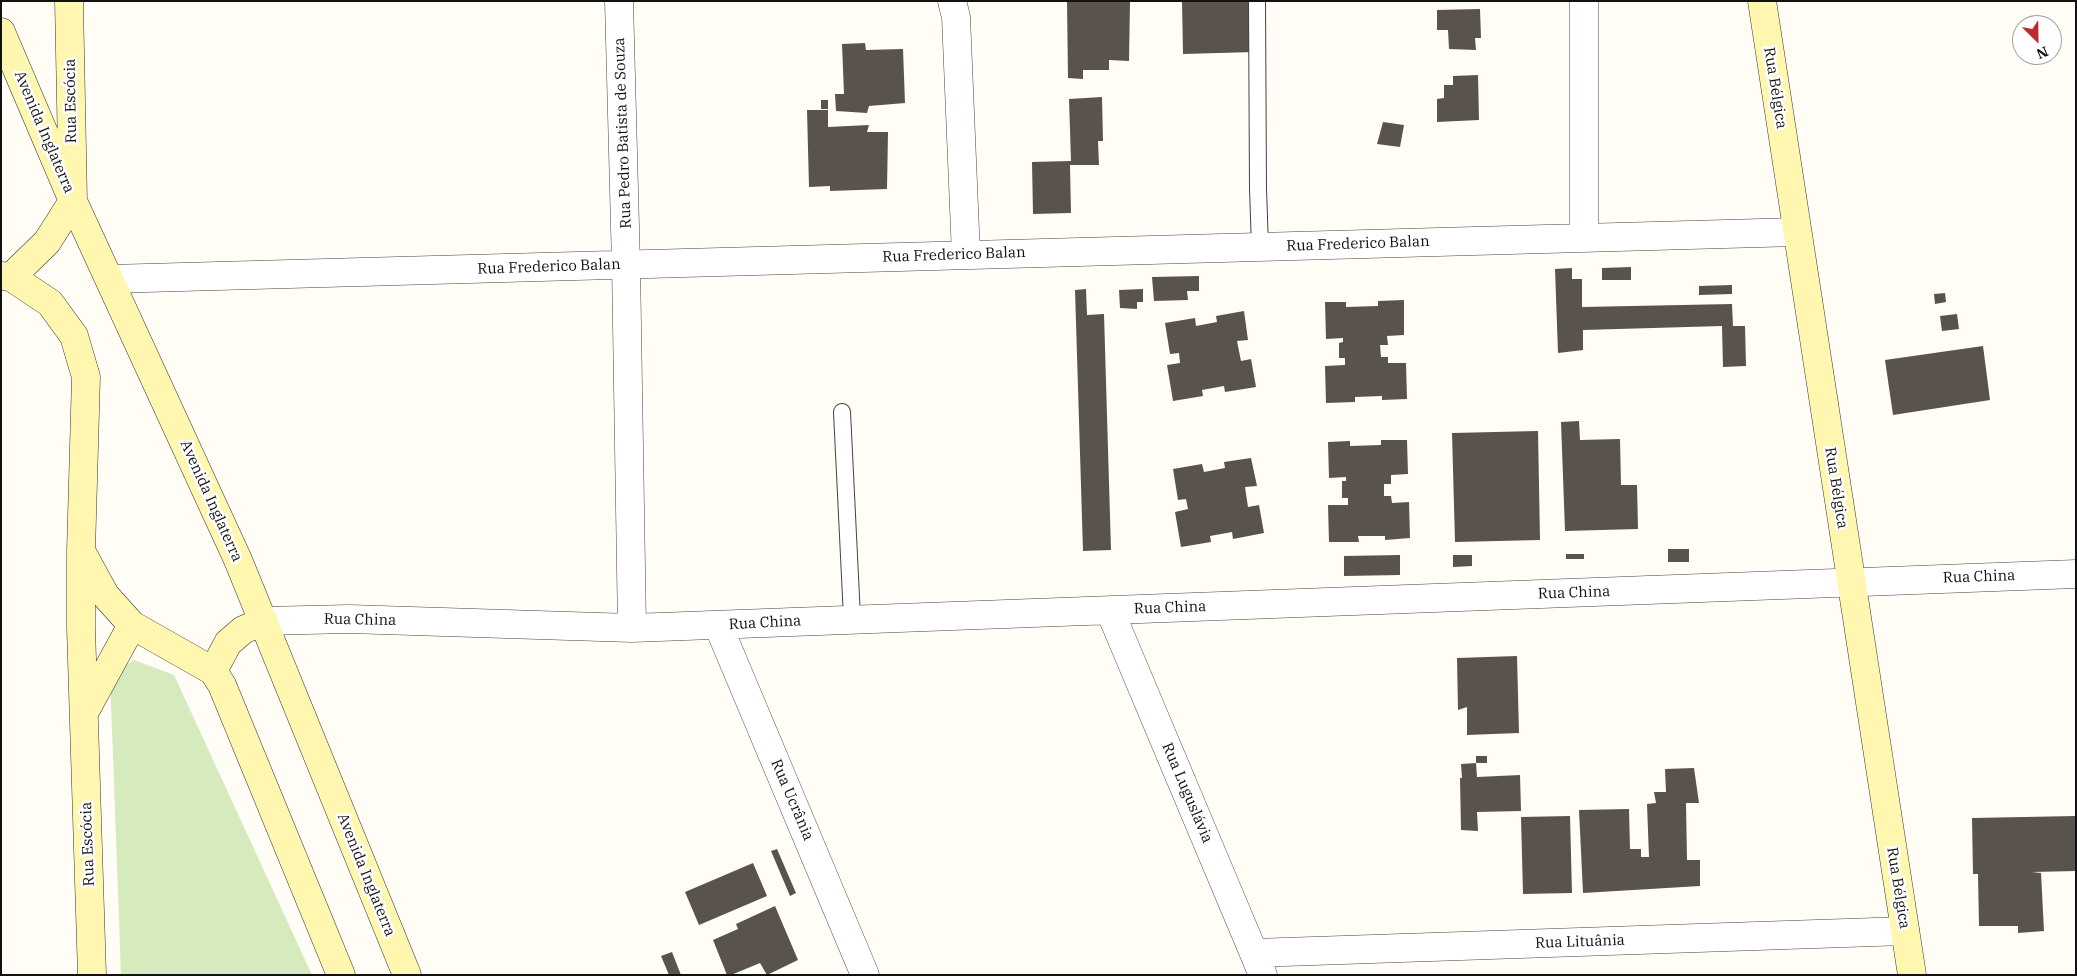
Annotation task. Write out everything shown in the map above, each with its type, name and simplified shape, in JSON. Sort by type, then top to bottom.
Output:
[{"type":"main road","name":"Rua Escócia","points":[[70,1],[73,201]]},
{"type":"main road","name":"Rua Bélgica","points":[[1762,1],[1912,975]]},
{"type":"main road","name":"Avenida Inglaterra","points":[[1,32],[73,201],[238,560],[407,975]]},
{"type":"main road","points":[[73,201],[47,242],[6,277],[50,303],[74,336],[86,377],[81,551],[105,595],[132,625],[213,671],[222,685],[340,975]]},
{"type":"main road","name":"Rua Escócia","points":[[81,551],[92,975]]},
{"type":"main road","points":[[213,671],[228,643],[243,630],[264,621]]},
{"type":"main road","points":[[84,714],[132,625]]},
{"type":"street","name":"Rua Pedro Batista de Souza","points":[[619,1],[626,265],[632,628]]},
{"type":"street","points":[[952,1],[956,18],[966,255]]},
{"type":"street","points":[[1584,1],[1584,238]]},
{"type":"street","name":"Rua Frederico Balan","points":[[110,279],[1797,232]]},
{"type":"street","name":"Rua China","points":[[264,621],[349,619],[632,628],[852,618],[1110,611],[2076,574]]},
{"type":"street","name":"Rua Luguslávia","points":[[1110,611],[1259,964]]},
{"type":"street","name":"Rua Ucrânia","points":[[718,625],[866,975]]},
{"type":"street","name":"Rua Lituânia","points":[[1259,964],[1905,931]]},
{"type":"lane","points":[[1257,1],[1260,247]]},
{"type":"lane","points":[[842,412],[852,618]]},
{"type":"green space","points":[[134,660],[174,675],[312,975],[121,975],[110,675]]},
{"type":"building","points":[[1067,1],[1130,1],[1129,61],[1109,60],[1109,70],[1083,70],[1083,79],[1068,78]]},
{"type":"building","points":[[1182,1],[1253,1],[1254,52],[1183,54]]},
{"type":"building","points":[[1480,9],[1481,38],[1475,38],[1476,50],[1449,49],[1448,30],[1437,30],[1437,10]]},
{"type":"building","points":[[865,43],[866,50],[903,49],[905,103],[869,106],[867,113],[836,111],[835,94],[844,94],[842,44]]},
{"type":"building","points":[[1478,75],[1479,120],[1437,122],[1437,99],[1444,98],[1444,85],[1453,85],[1453,76]]},
{"type":"building","points":[[1102,97],[1103,141],[1098,141],[1099,165],[1070,165],[1071,213],[1033,214],[1032,162],[1071,161],[1069,99]]},
{"type":"building","points":[[821,100],[828,100],[828,109],[821,109]]},
{"type":"building","points":[[807,110],[828,110],[828,127],[869,125],[867,132],[888,132],[887,189],[830,191],[830,186],[809,187]]},
{"type":"building","points":[[1383,122],[1404,125],[1400,147],[1377,144]]},
{"type":"building","points":[[1631,267],[1631,280],[1602,280],[1602,268]]},
{"type":"building","points":[[1572,268],[1572,279],[1582,279],[1582,307],[1732,304],[1733,326],[1745,326],[1746,366],[1723,367],[1722,326],[1583,330],[1583,350],[1558,353],[1555,269]]},
{"type":"building","points":[[1199,276],[1199,291],[1187,291],[1188,300],[1154,301],[1152,277]]},
{"type":"building","points":[[1732,285],[1732,294],[1699,295],[1699,286]]},
{"type":"building","points":[[1086,289],[1087,315],[1104,314],[1111,550],[1083,551],[1075,290]]},
{"type":"building","points":[[1143,289],[1143,302],[1137,302],[1137,309],[1120,308],[1119,290]]},
{"type":"building","points":[[1945,293],[1946,302],[1935,304],[1934,294]]},
{"type":"building","points":[[1404,300],[1404,335],[1387,336],[1388,345],[1380,345],[1381,357],[1388,357],[1388,363],[1406,363],[1407,399],[1382,400],[1382,396],[1355,397],[1355,402],[1326,403],[1325,366],[1345,365],[1345,358],[1339,358],[1339,343],[1343,342],[1343,338],[1326,339],[1325,302],[1346,302],[1346,307],[1378,306],[1378,301]]},
{"type":"building","points":[[1244,311],[1248,340],[1237,341],[1241,361],[1251,359],[1256,387],[1225,392],[1224,386],[1202,390],[1203,396],[1173,401],[1167,365],[1180,363],[1179,353],[1170,354],[1165,323],[1195,318],[1196,326],[1217,322],[1216,316]]},
{"type":"building","points":[[1957,314],[1959,329],[1942,331],[1940,316]]},
{"type":"building","points":[[1983,346],[1990,400],[1893,415],[1885,360]]},
{"type":"building","points":[[1579,421],[1580,440],[1620,439],[1621,485],[1637,485],[1638,529],[1565,531],[1561,422]]},
{"type":"building","points":[[1538,431],[1540,540],[1455,542],[1452,433]]},
{"type":"building","points":[[1381,440],[1407,440],[1408,474],[1391,475],[1391,484],[1384,484],[1384,496],[1391,496],[1392,503],[1409,502],[1410,538],[1385,540],[1385,536],[1358,536],[1359,542],[1329,542],[1328,505],[1348,505],[1348,498],[1342,498],[1342,481],[1346,481],[1346,477],[1329,478],[1328,442],[1350,441],[1350,446],[1381,445]]},
{"type":"building","points":[[1251,458],[1257,486],[1245,487],[1248,507],[1259,505],[1264,533],[1233,539],[1232,532],[1210,536],[1211,542],[1181,547],[1175,512],[1188,509],[1186,499],[1178,500],[1173,469],[1202,464],[1204,472],[1225,468],[1224,462]]},
{"type":"building","points":[[1668,549],[1689,549],[1689,562],[1668,562]]},
{"type":"building","points":[[1566,554],[1584,554],[1584,559],[1566,559]]},
{"type":"building","points":[[1400,555],[1400,575],[1344,576],[1344,556]]},
{"type":"building","points":[[1453,555],[1472,555],[1472,566],[1453,567]]},
{"type":"building","points":[[1517,656],[1519,733],[1467,735],[1467,707],[1458,710],[1457,658]]},
{"type":"building","points":[[1476,756],[1487,756],[1487,763],[1476,763]]},
{"type":"building","points":[[1476,763],[1477,777],[1520,775],[1521,811],[1477,812],[1478,831],[1461,830],[1461,764]]},
{"type":"building","points":[[1694,768],[1699,803],[1686,803],[1687,860],[1700,860],[1700,886],[1583,893],[1579,810],[1629,809],[1630,849],[1641,849],[1641,857],[1649,857],[1647,804],[1656,803],[1654,792],[1666,792],[1665,769]]},
{"type":"building","points":[[1570,816],[1572,893],[1523,894],[1521,817]]},
{"type":"building","points":[[2076,816],[2076,871],[2032,872],[2041,873],[2044,931],[2018,933],[2018,926],[1979,926],[1978,874],[1973,874],[1972,818]]},
{"type":"building","points":[[777,849],[796,893],[790,896],[771,851]]},
{"type":"building","points":[[753,863],[767,896],[699,925],[685,892]]},
{"type":"building","points":[[775,906],[798,960],[767,975],[760,963],[727,975],[713,940],[738,929],[736,924]]},
{"type":"building","points":[[672,952],[681,975],[669,975],[661,956]]}]
